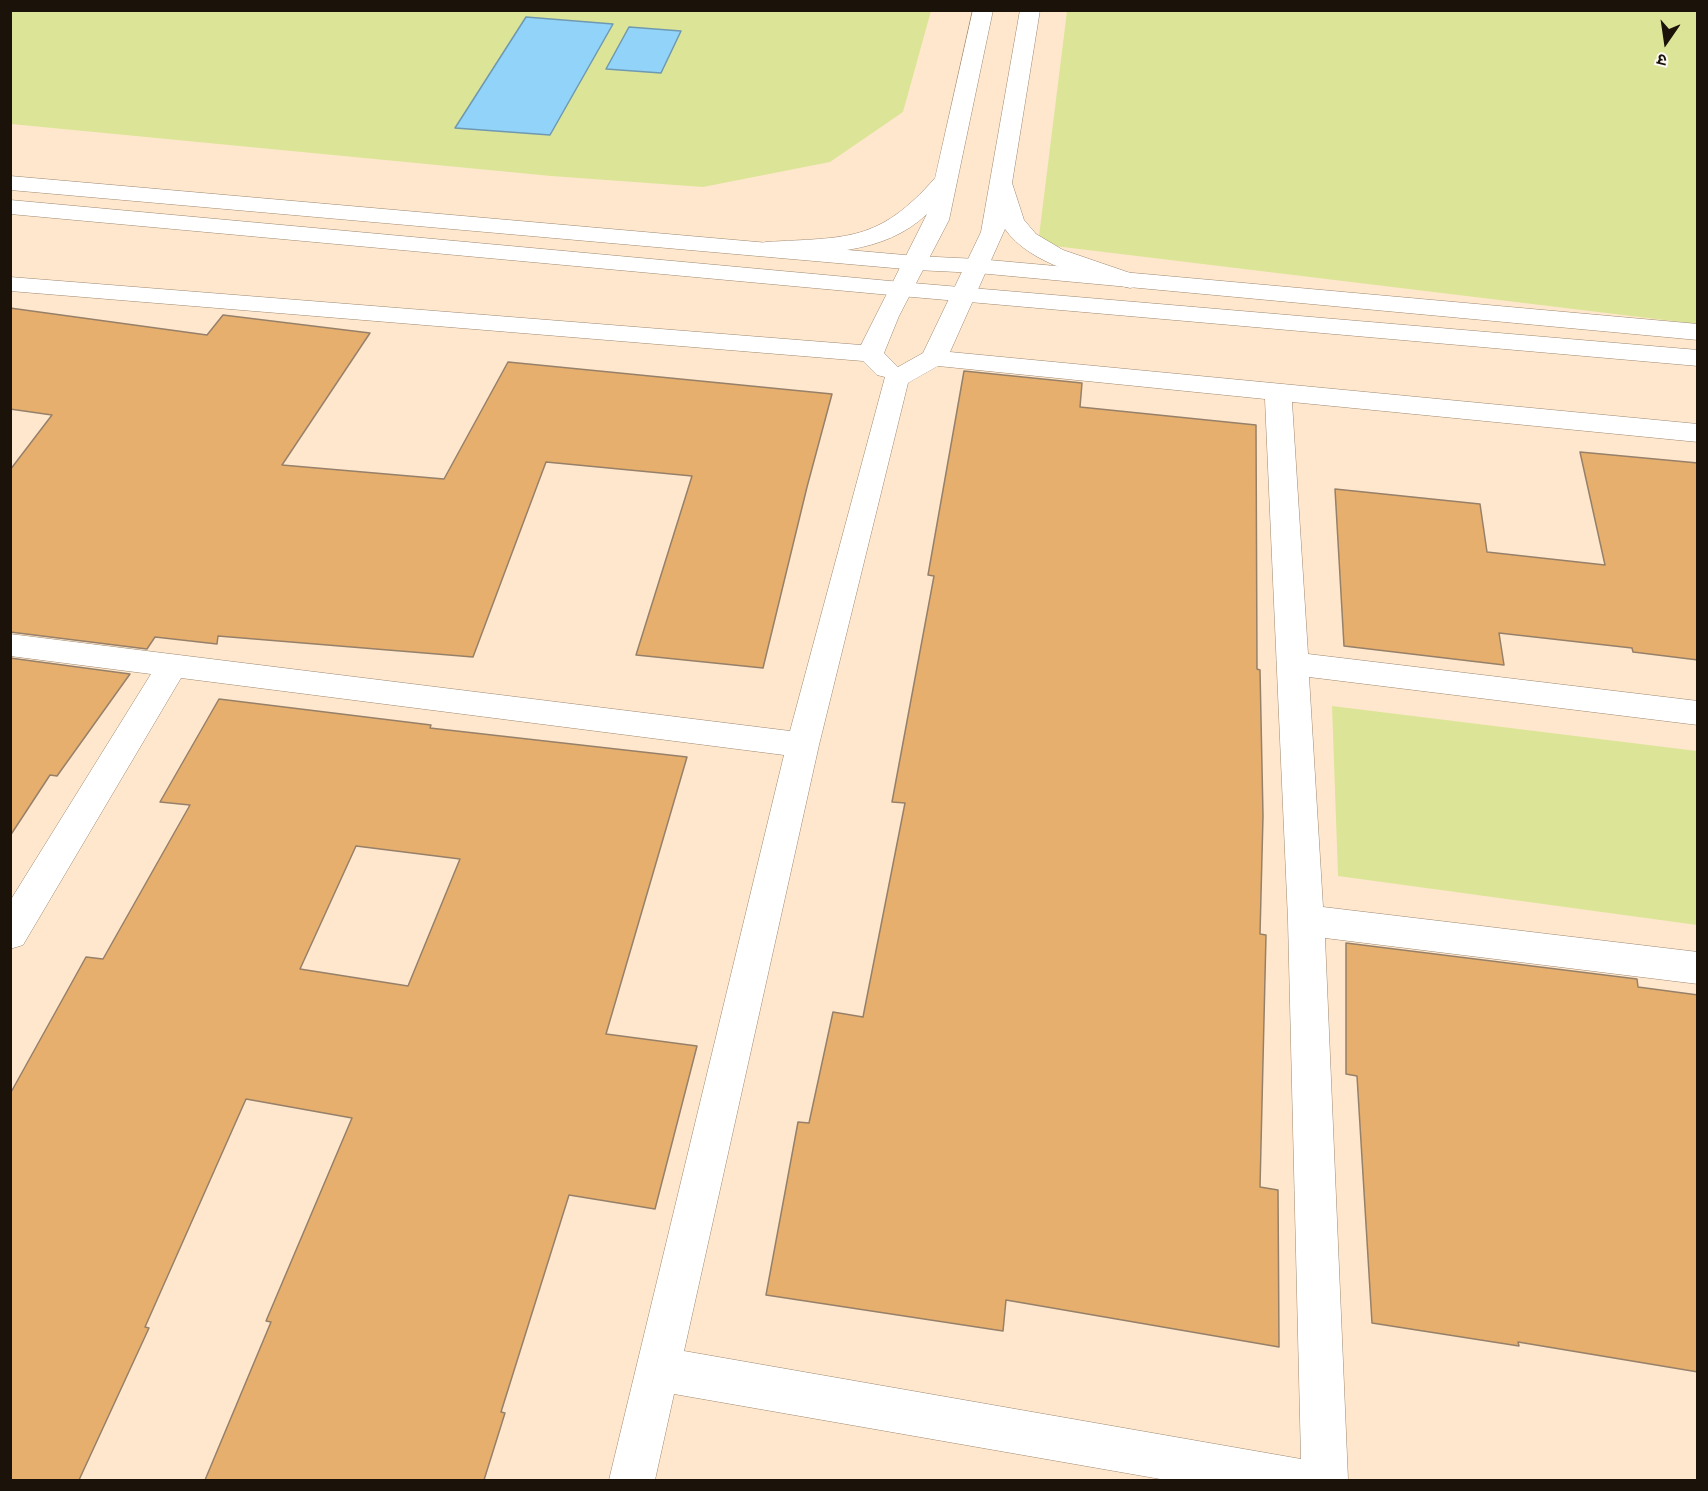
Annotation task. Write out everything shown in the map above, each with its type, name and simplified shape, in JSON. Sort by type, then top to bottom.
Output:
[{"type":"street","points":[[870,354],[886,316],[937,220],[982,10]]},
{"type":"street","points":[[934,358],[993,232],[1030,10]]},
{"type":"street","points":[[766,249],[844,243],[877,235],[901,224],[946,179]]},
{"type":"street","points":[[1001,181],[1016,228],[1034,243],[1075,263],[1130,281]]},
{"type":"street","points":[[10,183],[916,263],[978,266],[1698,332]]},
{"type":"street","points":[[10,207],[963,295],[1698,358]]},
{"type":"street","points":[[10,285],[870,354],[896,379]]},
{"type":"street","points":[[632,1480],[803,744],[896,379],[934,358],[1698,433]]},
{"type":"street","points":[[1278,392],[1306,920],[1325,1480]]},
{"type":"street","points":[[10,645],[803,744]]},
{"type":"street","points":[[1293,664],[1698,713]]},
{"type":"street","points":[[10,934],[173,665]]},
{"type":"street","points":[[1306,920],[1698,968]]},
{"type":"street","points":[[658,1369],[1295,1480]]},
{"type":"green space","points":[[10,11],[931,11],[903,112],[830,162],[703,187],[551,176],[11,124]]},
{"type":"green space","points":[[1067,11],[1697,11],[1697,324],[1038,244]]},
{"type":"green space","points":[[1332,706],[1697,751],[1697,925],[1338,876]]},
{"type":"water","points":[[526,17],[613,24],[550,135],[455,128]]},
{"type":"water","points":[[629,27],[681,31],[661,73],[606,69]]},
{"type":"building","points":[[10,308],[207,335],[223,315],[370,333],[282,465],[444,479],[508,362],[832,394],[763,668],[636,655],[692,476],[546,462],[473,657],[218,636],[217,644],[155,637],[147,649],[10,632],[10,470],[52,415],[10,409]]},
{"type":"building","points":[[964,371],[1082,383],[1080,407],[1256,425],[1257,669],[1260,670],[1263,816],[1260,934],[1266,935],[1260,1187],[1278,1190],[1279,1347],[1006,1300],[1003,1331],[766,1295],[798,1122],[809,1123],[833,1012],[863,1017],[905,803],[892,802],[934,576],[928,575]]},
{"type":"building","points":[[1580,452],[1698,463],[1698,660],[1633,652],[1632,648],[1499,633],[1504,665],[1344,646],[1335,489],[1480,504],[1487,552],[1605,565]]},
{"type":"building","points":[[10,658],[130,674],[57,776],[50,775],[10,836]]},
{"type":"building","points":[[219,699],[431,725],[430,728],[687,757],[606,1034],[697,1046],[655,1209],[569,1195],[501,1412],[505,1413],[484,1480],[205,1480],[271,1322],[266,1321],[352,1118],[246,1099],[145,1327],[149,1328],[79,1480],[10,1480],[10,1094],[86,957],[103,959],[190,805],[160,802]],"holes":[[[356,846],[460,859],[408,986],[300,969]]]},
{"type":"building","points":[[1346,943],[1637,979],[1638,987],[1698,995],[1698,1372],[1518,1342],[1519,1346],[1372,1323],[1357,1076],[1346,1074]]}]
